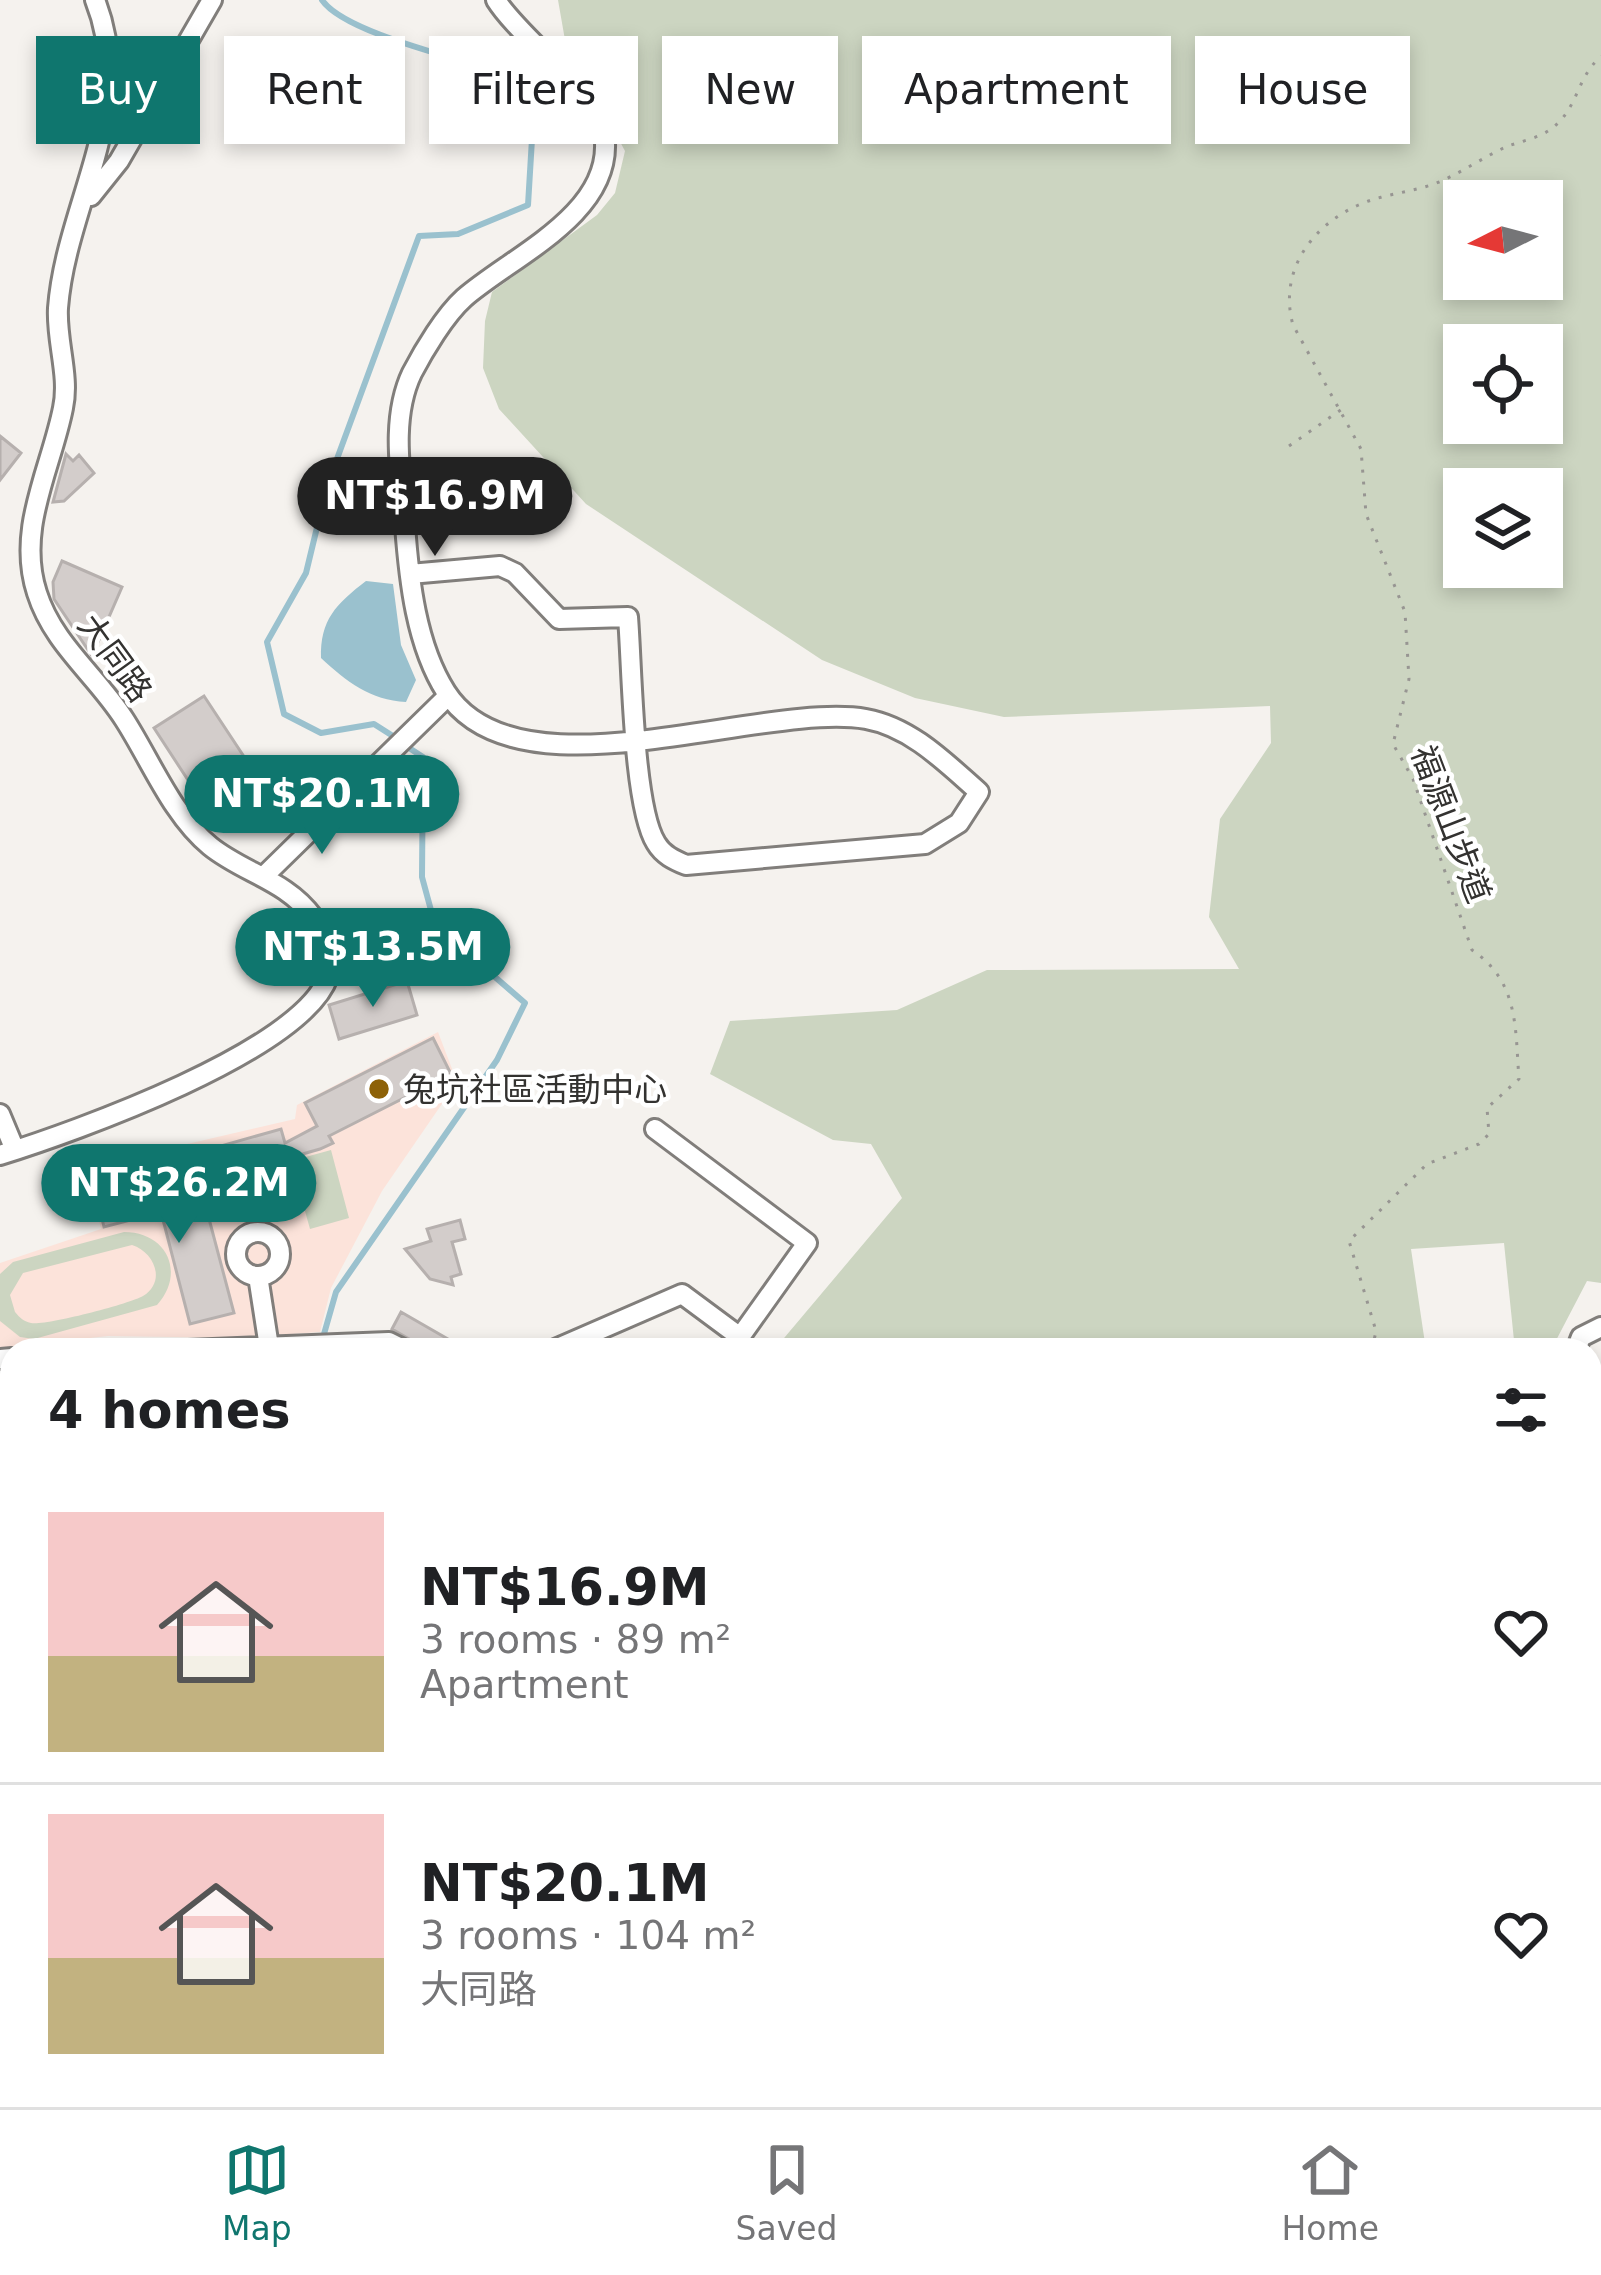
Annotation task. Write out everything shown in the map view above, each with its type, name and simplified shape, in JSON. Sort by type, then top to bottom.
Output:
[{"type":"street","name":"大同路","points":[[8,1153],[275,1037],[319,997],[330,972],[317,922],[264,876],[210,847],[188,820],[120,713],[71,656],[38,598],[31,572],[40,485],[65,401],[57,313],[80,209],[104,134],[110,88],[108,47],[95,0]]},
{"type":"street","points":[[80,209],[119,161],[212,0]]},
{"type":"street","points":[[410,574],[489,563],[515,573],[559,619],[628,617],[639,739],[650,831],[670,858],[699,868],[926,844],[958,823],[979,792],[917,742],[864,719],[639,739],[576,746],[533,742],[497,730],[448,696],[434,670],[410,574],[398,434],[411,375],[459,302],[588,199],[602,169],[600,124],[496,0]]},
{"type":"street","points":[[264,876],[448,696]]},
{"type":"street","points":[[0,1114],[8,1153]]},
{"type":"street","points":[[655,1129],[807,1244],[745,1338]]},
{"type":"street","points":[[258,1276],[268,1338]]},
{"type":"street","points":[[581,1338],[682,1294],[736,1338]]},
{"type":"path","name":"福源山步道","points":[[1374,1338],[1349,1241],[1427,1164],[1479,1144],[1490,1134],[1486,1108],[1519,1079],[1510,998],[1497,967],[1472,950],[1413,779],[1393,744],[1409,679],[1405,612],[1366,514],[1361,449],[1343,408],[1293,325],[1287,303],[1295,259],[1334,220],[1363,203],[1433,184],[1548,132],[1573,107],[1581,74],[1601,56]]},
{"type":"path","points":[[1289,446],[1343,408]]},
{"type":"shaded area","points":[[438,1032],[457,1082],[382,1191],[331,1288],[320,1332],[237,1338],[0,1338],[0,1263],[101,1229],[92,1192],[187,1167],[183,1145],[295,1119],[297,1105]]},
{"type":"green space","points":[[558,0],[1601,0],[1601,1283],[1587,1281],[1557,1338],[1514,1338],[1504,1243],[1411,1249],[1424,1338],[784,1338],[902,1198],[871,1144],[833,1140],[710,1074],[730,1021],[897,1010],[987,970],[1239,969],[1209,917],[1220,819],[1271,743],[1270,706],[1004,717],[915,698],[822,660],[586,504],[499,409],[483,368],[485,321],[492,292],[597,215],[615,193],[625,151],[621,144],[638,144],[638,36],[564,36]]},
{"type":"green space","points":[[331,1150],[349,1218],[310,1229],[291,1161]]},
{"type":"green space","points":[[124,1232],[151,1239],[168,1256],[171,1268],[166,1293],[157,1305],[38,1338],[20,1337],[0,1321],[0,1274],[13,1262]],"holes":[[[132,1245],[146,1254],[156,1275],[143,1296],[39,1323],[15,1312],[10,1295],[23,1273]]]},
{"type":"water","points":[[366,581],[393,584],[401,645],[416,680],[406,702],[360,688],[321,658],[323,633],[332,614]]},
{"type":"building","points":[[0,436],[21,453],[0,480]]},
{"type":"building","points":[[66,454],[73,461],[79,455],[94,473],[64,501],[53,502]]},
{"type":"building","points":[[62,561],[122,587],[92,656],[54,599],[53,582]]},
{"type":"building","points":[[204,696],[266,790],[232,812],[215,786],[199,797],[154,728]]},
{"type":"building","points":[[407,981],[417,1015],[339,1039],[329,1005]]},
{"type":"building","name":"兔坑社區活動中心","points":[[433,1038],[451,1074],[329,1136],[333,1143],[320,1149],[250,1169],[252,1176],[197,1184],[189,1155],[281,1129],[285,1143],[317,1126],[305,1103]]},
{"type":"building","points":[[156,1183],[169,1191],[174,1208],[191,1204],[208,1215],[234,1313],[190,1324],[161,1212],[104,1227],[97,1198]]},
{"type":"building","points":[[460,1220],[465,1239],[452,1242],[461,1274],[451,1277],[453,1285],[430,1279],[405,1249],[431,1241],[427,1229]]},
{"type":"building","points":[[401,1312],[446,1338],[407,1338],[392,1329]]},
{"type":"waterway","points":[[322,0],[334,12],[375,33],[492,70],[532,139],[528,205],[458,234],[419,236],[327,486],[306,573],[267,642],[284,714],[321,733],[374,724],[396,738]]},
{"type":"waterway","points":[[323,1338],[336,1292],[497,1060],[525,1003],[435,925],[422,877],[423,757],[406,746]]},
{"type":"place","name":"兔坑社區活動中心","points":[[379,1089]]}]
